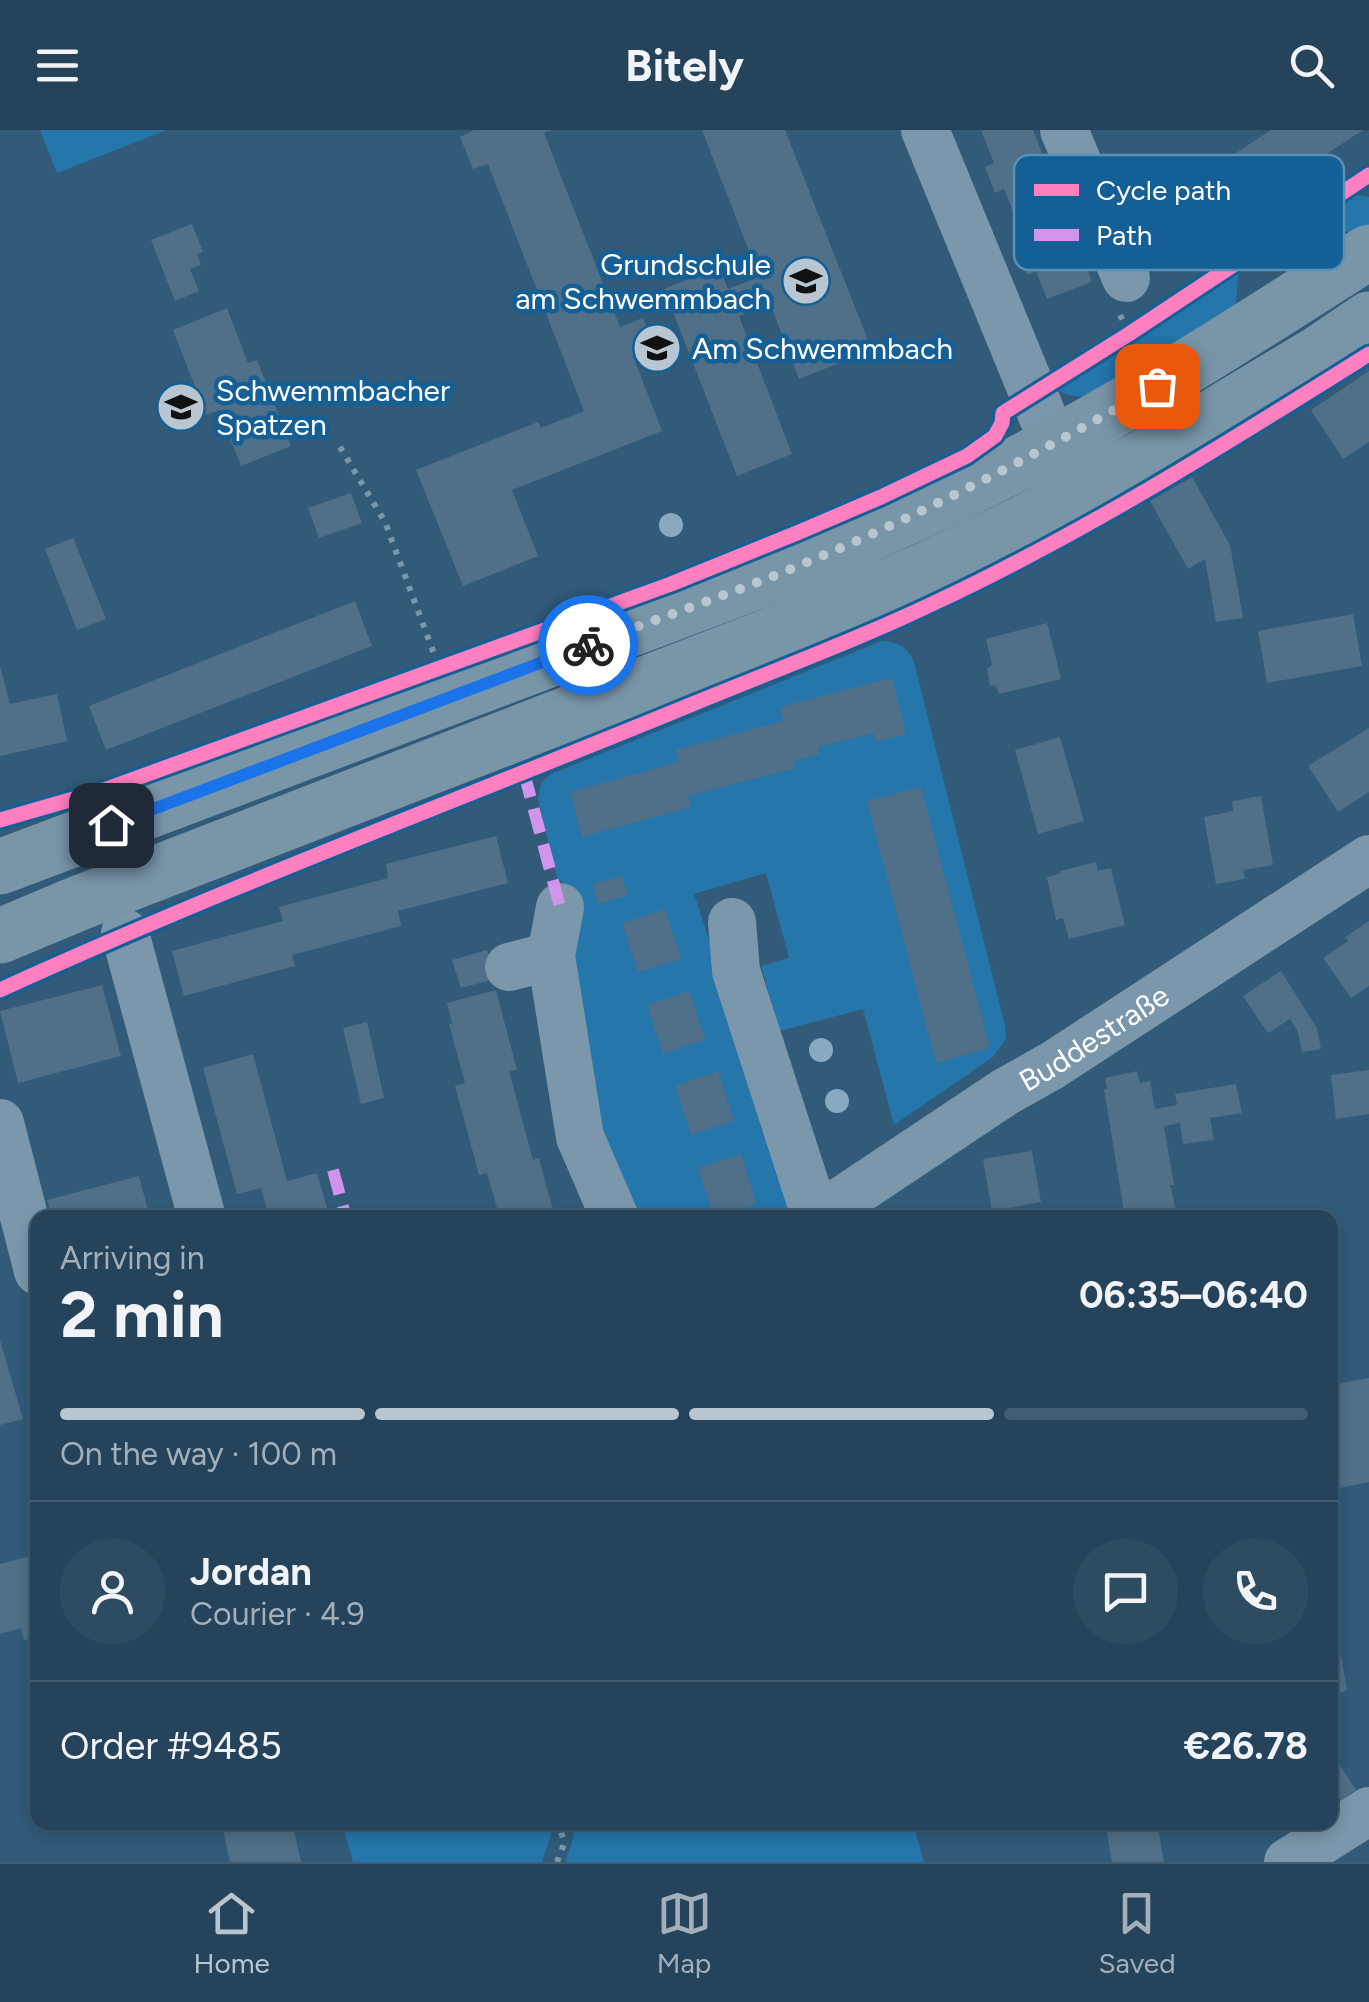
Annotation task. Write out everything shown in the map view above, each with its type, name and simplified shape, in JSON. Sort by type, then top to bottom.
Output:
[{"type":"main road","points":[[1344,268],[1369,252]]},
{"type":"main road","points":[[0,867],[809,562],[1054,444],[1157,386],[1341,270]]},
{"type":"main road","points":[[0,936],[918,574],[1026,522],[1164,446],[1369,319]]},
{"type":"street","points":[[926,130],[1054,444]]},
{"type":"street","points":[[1064,130],[1074,155]]},
{"type":"street","points":[[1123,270],[1126,278]]},
{"type":"street","name":"Buddestraße","points":[[828,1210],[1369,859]]},
{"type":"street","points":[[560,906],[530,961],[580,1137],[612,1210]]},
{"type":"street","name":"Buddestraße","points":[[732,922],[736,971],[813,1210]]},
{"type":"street","points":[[125,933],[200,1210]]},
{"type":"street","points":[[0,1123],[30,1240]]},
{"type":"street","points":[[1288,1862],[1369,1811]]},
{"type":"path","points":[[340,447],[385,522],[440,668]]},
{"type":"path","points":[[557,1862],[564,1844],[560,1830]]},
{"type":"shaded area","points":[[40,130],[167,130],[57,173]]},
{"type":"shaded area","points":[[1349,194],[1369,197],[1369,225],[1355,234],[1344,231],[1344,197]]},
{"type":"shaded area","points":[[1239,270],[1235,313],[1096,396],[1080,397],[1057,389]]},
{"type":"shaded area","points":[[882,641],[903,647],[915,665],[1006,1039],[993,1057],[894,1125],[863,1009],[780,1031],[761,966],[789,958],[766,873],[694,894],[796,1201],[782,1210],[628,1210],[591,1121],[565,943],[570,888],[557,878],[538,799],[541,783],[551,774]]},
{"type":"shaded area","points":[[344,1830],[550,1830],[551,1835],[542,1862],[353,1862]]},
{"type":"shaded area","points":[[572,1830],[915,1830],[924,1862],[565,1862],[574,1836]]},
{"type":"building","points":[[474,130],[552,130],[544,133],[620,327],[643,318],[654,348],[633,356],[662,431],[512,490],[538,556],[463,586],[416,470],[538,422],[541,428],[584,411],[488,164],[473,169],[460,137]]},
{"type":"building","points":[[702,130],[785,130],[872,350],[799,379],[770,304],[739,316],[792,454],[737,476],[664,289],[719,267],[728,289],[759,277]]},
{"type":"building","points":[[981,130],[1033,130],[1043,155],[1014,155],[1014,214],[1004,189],[995,193],[985,167],[994,163]]},
{"type":"building","points":[[1271,130],[1363,130],[1325,155],[1233,155]]},
{"type":"building","points":[[192,224],[203,252],[197,254],[201,265],[190,269],[199,291],[175,301],[151,240]]},
{"type":"building","points":[[1025,270],[1087,270],[1092,282],[1047,299],[1036,271],[1027,275]]},
{"type":"building","points":[[227,308],[248,363],[257,360],[291,446],[241,466],[219,410],[206,415],[173,330]]},
{"type":"building","points":[[1369,371],[1369,442],[1343,459],[1311,410]]},
{"type":"building","points":[[1192,477],[1230,545],[1243,618],[1216,622],[1205,559],[1188,569],[1150,501]]},
{"type":"building","points":[[351,493],[362,523],[319,538],[308,508]]},
{"type":"building","points":[[73,538],[106,619],[77,630],[45,549]]},
{"type":"building","points":[[355,601],[372,646],[106,750],[89,706]]},
{"type":"building","points":[[1353,614],[1362,666],[1267,683],[1258,631]]},
{"type":"building","points":[[1047,623],[1061,679],[999,694],[996,686],[990,685],[987,669],[992,665],[986,639]]},
{"type":"building","points":[[0,666],[10,704],[57,694],[67,741],[0,756]]},
{"type":"building","points":[[892,678],[906,734],[876,742],[874,733],[818,747],[820,754],[794,761],[795,768],[688,796],[691,807],[582,837],[570,792],[679,762],[675,750],[783,721],[780,707]]},
{"type":"building","points":[[1369,728],[1369,792],[1338,812],[1308,766]]},
{"type":"building","points":[[1060,737],[1084,821],[1038,834],[1015,750]]},
{"type":"building","points":[[921,787],[990,1048],[936,1063],[867,801]]},
{"type":"building","points":[[1261,796],[1273,865],[1243,870],[1245,879],[1216,884],[1204,817],[1233,811],[1232,801]]},
{"type":"building","points":[[496,836],[508,883],[398,911],[401,926],[292,955],[295,966],[184,996],[172,951],[283,921],[279,907],[388,878],[386,864]]},
{"type":"building","points":[[1096,862],[1098,871],[1111,868],[1125,925],[1069,939],[1063,918],[1056,920],[1047,877]]},
{"type":"building","points":[[622,876],[628,896],[598,904],[593,884]]},
{"type":"building","points":[[665,909],[681,959],[638,972],[622,923]]},
{"type":"building","points":[[1369,921],[1369,986],[1351,998],[1323,958]]},
{"type":"building","points":[[487,950],[495,979],[461,988],[452,960]]},
{"type":"building","points":[[1281,971],[1317,1028],[1321,1049],[1302,1052],[1298,1032],[1290,1019],[1268,1033],[1243,996]]},
{"type":"building","points":[[102,985],[121,1056],[18,1083],[0,1011]]},
{"type":"building","points":[[496,990],[517,1070],[509,1071],[533,1160],[539,1158],[553,1210],[498,1210],[487,1173],[479,1175],[455,1086],[465,1083],[447,1003]]},
{"type":"building","points":[[689,991],[705,1040],[663,1054],[647,1005]]},
{"type":"building","points":[[367,1022],[384,1098],[361,1104],[343,1028]]},
{"type":"building","points":[[253,1054],[287,1181],[317,1173],[328,1210],[267,1210],[261,1188],[237,1194],[203,1068]]},
{"type":"building","points":[[1369,1070],[1369,1114],[1336,1119],[1331,1075]]},
{"type":"building","points":[[718,1071],[734,1121],[691,1135],[675,1086]]},
{"type":"building","points":[[1137,1071],[1140,1083],[1150,1081],[1155,1109],[1177,1105],[1175,1094],[1236,1084],[1242,1113],[1210,1118],[1214,1140],[1183,1144],[1180,1123],[1164,1126],[1176,1210],[1124,1210],[1105,1078]]},
{"type":"building","points":[[1032,1151],[1041,1202],[992,1210],[983,1159]]},
{"type":"building","points":[[741,1154],[756,1203],[735,1210],[712,1210],[698,1168]]},
{"type":"building","points":[[139,1176],[148,1210],[50,1210],[47,1200]]},
{"type":"building","points":[[0,1340],[23,1419],[0,1425]]},
{"type":"building","points":[[1369,1378],[1369,1482],[1338,1488],[1338,1384]]},
{"type":"building","points":[[30,1556],[30,1639],[24,1640],[21,1628],[0,1634],[0,1564]]},
{"type":"building","points":[[1338,1640],[1347,1690],[1338,1694]]},
{"type":"building","points":[[1338,1762],[1356,1790],[1338,1802]]},
{"type":"building","points":[[223,1830],[294,1830],[301,1862],[230,1862]]},
{"type":"building","points":[[1106,1830],[1158,1830],[1164,1862],[1112,1862]]},
{"type":"marked path","points":[[524,773],[560,907]]},
{"type":"marked path","points":[[333,1170],[344,1210]]},
{"type":"cycle path","points":[[1344,192],[1369,175]]},
{"type":"cycle path","points":[[0,820],[101,791],[671,584],[881,497],[967,456],[995,436],[1003,413],[1226,270]]},
{"type":"cycle path","points":[[0,990],[259,879],[905,617],[1101,516],[1369,354]]},
{"type":"way so far","points":[[588,645],[809,562],[934,505],[1157,386]]},
{"type":"place","name":"Grundschule am Schwemmbach","points":[[806,281]]},
{"type":"place","name":"Am Schwemmbach","points":[[657,348]]},
{"type":"place","name":"Schwemmbacher Spatzen","points":[[181,407]]},
{"type":"route","points":[[111,825],[588,645]]}]
